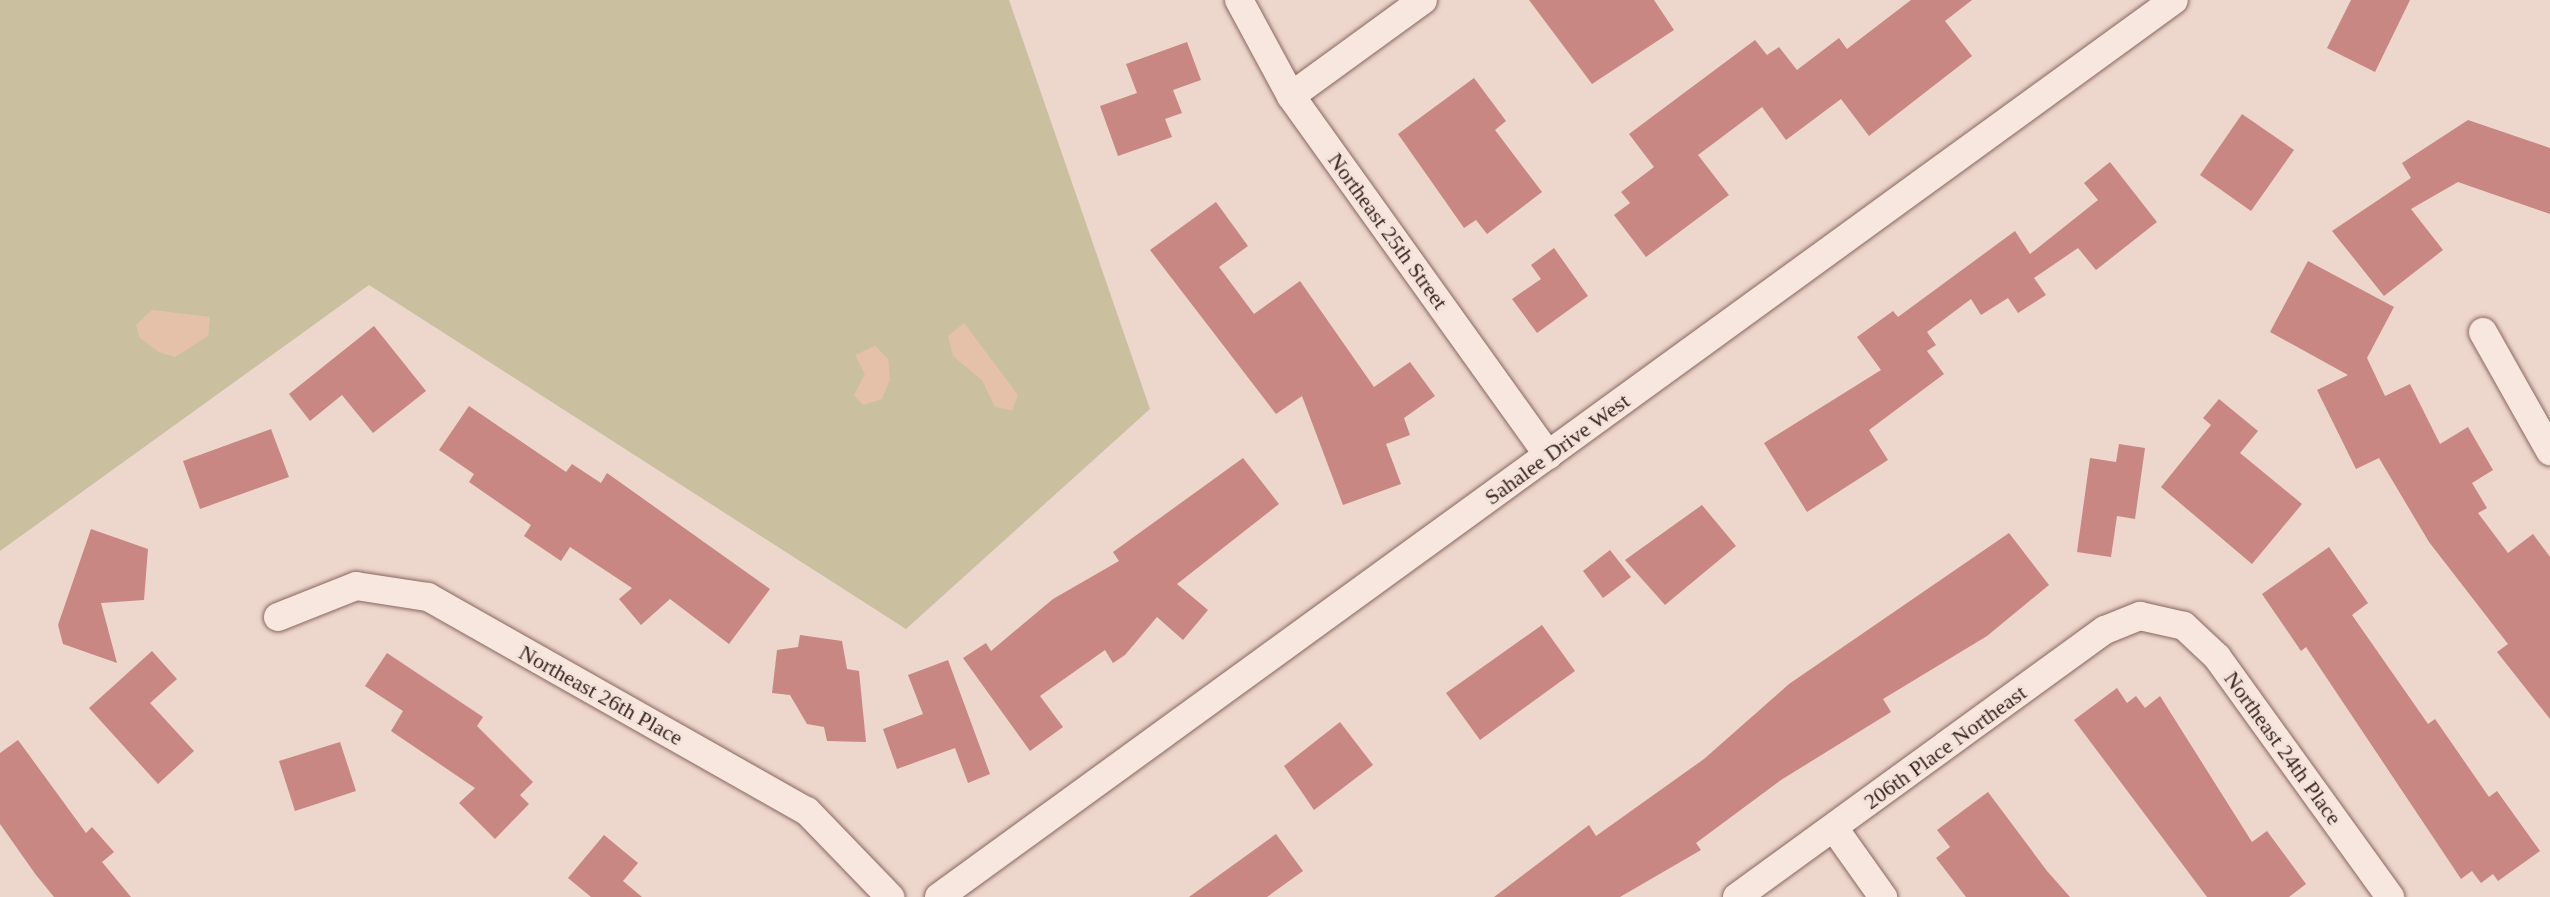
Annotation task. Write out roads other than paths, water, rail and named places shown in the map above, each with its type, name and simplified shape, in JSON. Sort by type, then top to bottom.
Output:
[{"type":"street","name":"Northeast 25th Street","points":[[1239,0],[1291,96],[1548,455]]},
{"type":"street","points":[[1291,96],[1423,0]]},
{"type":"street","name":"Sahalee Drive West","points":[[939,897],[2174,0]]},
{"type":"street","points":[[2483,332],[2550,451]]},
{"type":"street","name":"Northeast 26th Place","points":[[278,617],[356,586],[428,597],[807,811],[890,897]]},
{"type":"street","name":"206th Place Northeast","points":[[1737,897],[2105,630],[2123,619],[2160,617]]},
{"type":"street","name":"Northeast 24th Place","points":[[2160,617],[2184,626],[2217,657],[2390,897]]},
{"type":"street","points":[[1834,828],[1883,897]]}]
